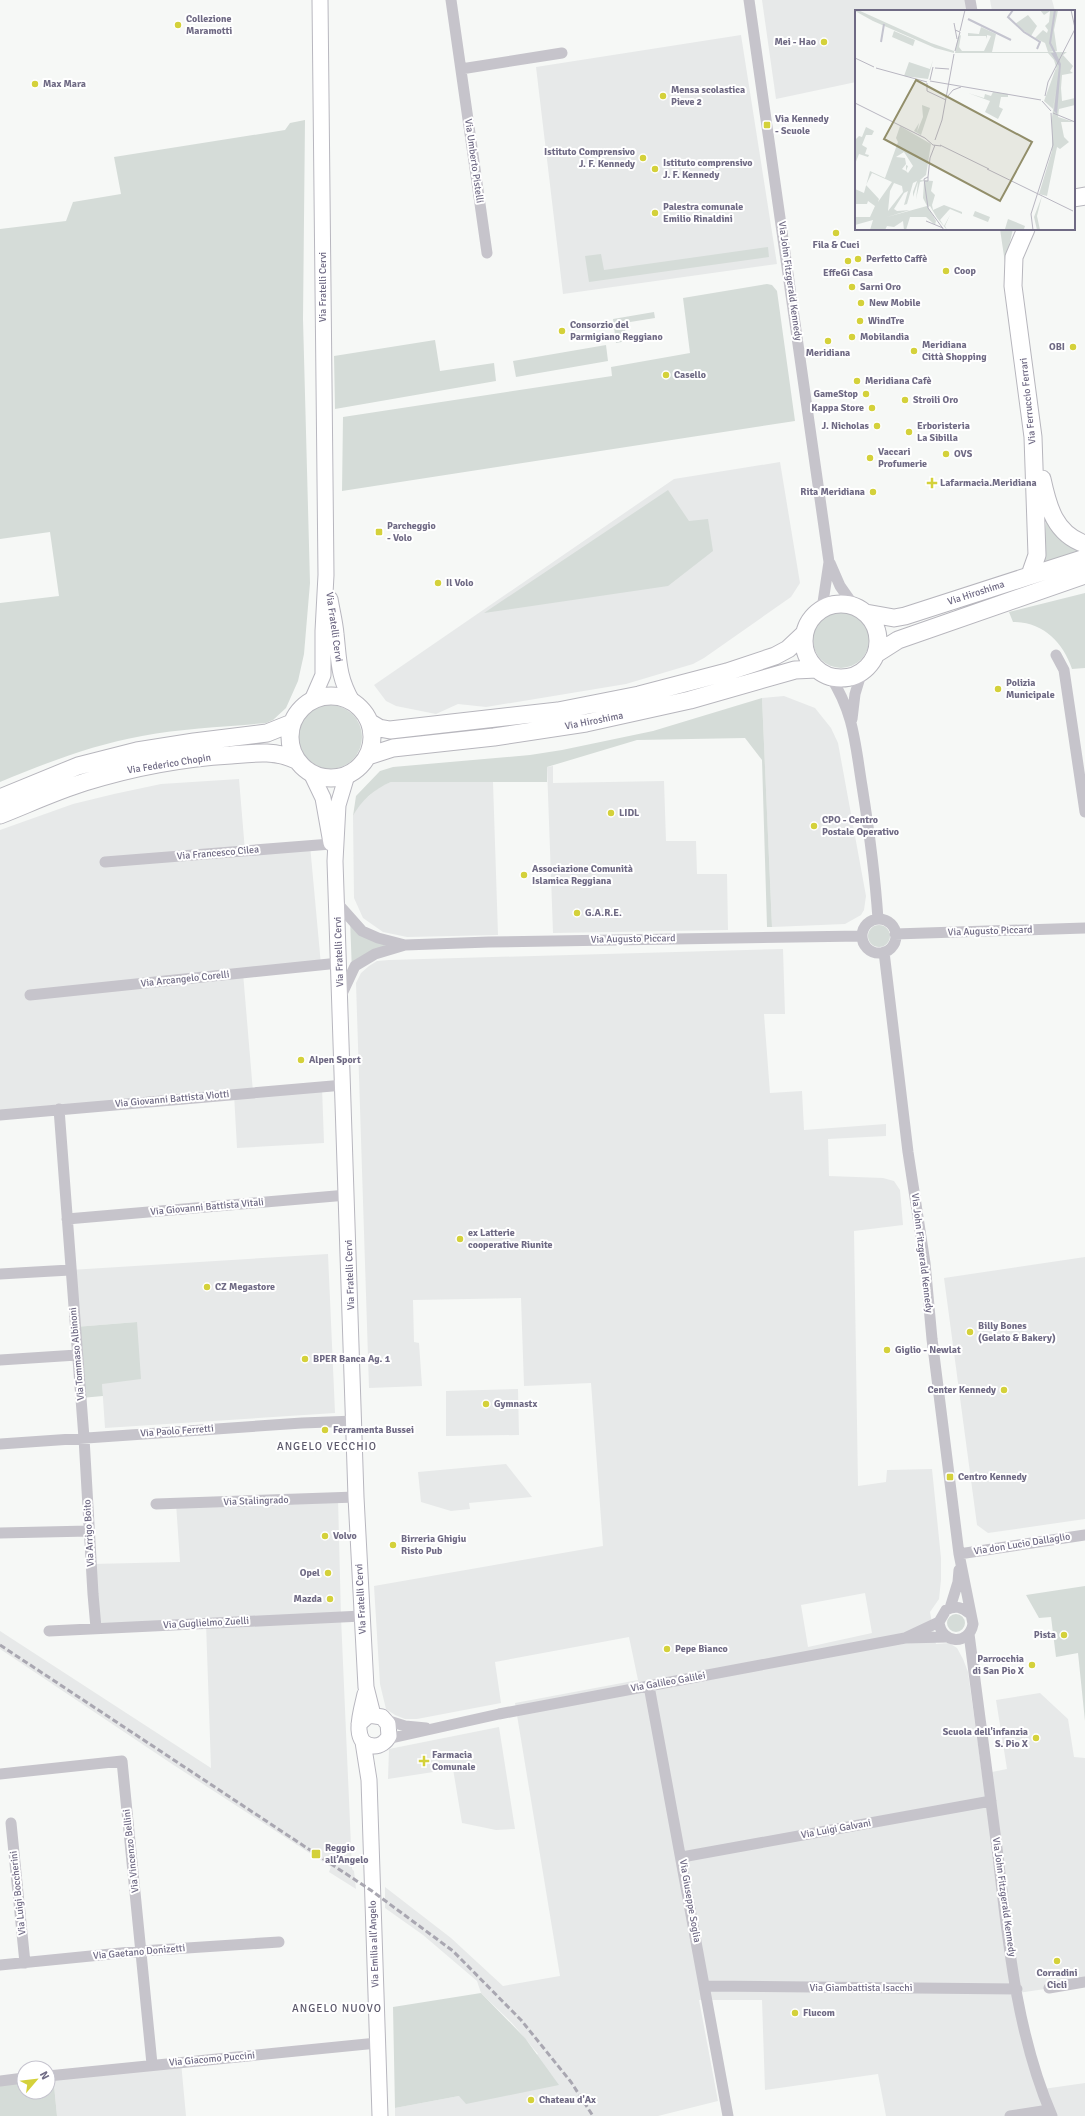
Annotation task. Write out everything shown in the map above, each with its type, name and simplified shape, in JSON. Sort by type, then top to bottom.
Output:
[{"type":"main road","name":"Via Fratelli Cervi","points":[[292,723],[304,705],[313,698],[324,675],[323,631],[326,575],[321,2]]},
{"type":"main road","points":[[1075,198],[1085,196]]},
{"type":"main road","name":"Via Ferruccio Ferrari","points":[[1026,230],[1014,257],[1013,286],[1033,437],[1037,555],[1030,575]]},
{"type":"main road","points":[[1033,437],[1044,489],[1053,516],[1063,531],[1085,544]]},
{"type":"main road","name":"Via Hiroshima","points":[[369,722],[379,728],[390,730],[558,711],[639,695],[727,672],[775,656],[788,649],[805,633],[811,619],[822,609],[837,604],[894,618],[1085,558]]},
{"type":"main road","name":"Via Fratelli Cervi","points":[[326,575],[336,631],[339,671],[344,687],[352,701],[362,710],[369,722],[372,744],[368,756]]},
{"type":"main road","name":"Via Hiroshima","points":[[368,756],[403,746],[494,737],[586,723],[690,700],[795,670],[823,672],[841,678],[852,676],[868,666],[876,654],[898,640],[1085,575]]},
{"type":"main road","points":[[985,610],[1085,588]]},
{"type":"main road","points":[[860,610],[873,622],[877,632],[878,643],[876,654]]},
{"type":"main road","points":[[805,633],[806,653],[823,672]]},
{"type":"main road","points":[[313,698],[326,695],[339,696],[352,701]]},
{"type":"main road","points":[[292,723],[290,737],[296,760]]},
{"type":"main road","name":"Via Federico Chopin","points":[[0,798],[78,766],[137,751],[267,733],[292,723]]},
{"type":"main road","name":"Via Federico Chopin","points":[[0,816],[84,782],[139,767],[192,758],[270,752],[285,755],[296,760]]},
{"type":"main road","points":[[347,775],[356,770],[368,756]]},
{"type":"main road","name":"Via Fratelli Cervi","points":[[296,760],[303,768],[312,774],[330,778],[347,775],[338,805],[335,861],[338,904],[344,1085],[355,1421],[356,1497],[366,1690],[359,1724]]},
{"type":"main road","name":"Via Fratelli Cervi","points":[[312,774],[323,798],[335,861]]},
{"type":"main road","name":"Via Fratelli Cervi","points":[[366,1690],[379,1717]]},
{"type":"main road","points":[[367,1716],[379,1717],[390,1729],[376,1742],[358,1734],[359,1724],[367,1716]]},
{"type":"main road","name":"Via Emilia all'Angelo","points":[[376,1742],[369,1780],[380,2116]]},
{"type":"street","name":"Via Umberto Pistelli","points":[[451,0],[487,253]]},
{"type":"street","name":"Via John Fitzgerald Kennedy","points":[[749,0],[829,562],[840,586],[860,610]]},
{"type":"street","points":[[970,0],[972,10]]},
{"type":"street","points":[[461,69],[562,53]]},
{"type":"street","name":"Via John Fitzgerald Kennedy","points":[[822,609],[829,562]]},
{"type":"street","points":[[1056,655],[1064,670],[1085,812]]},
{"type":"street","points":[[852,721],[855,694],[862,671]]},
{"type":"street","points":[[823,672],[842,694],[852,721],[883,921],[895,934],[894,943],[884,952],[879,953],[869,950],[865,946],[862,936],[865,926],[868,923],[883,921]]},
{"type":"street","name":"Via Francesco Cilea","points":[[105,862],[331,844]]},
{"type":"street","name":"Via Augusto Piccard","points":[[338,904],[362,931],[378,938],[405,945]]},
{"type":"street","name":"Via Augusto Piccard","points":[[895,934],[1085,928]]},
{"type":"street","name":"Via Augusto Piccard","points":[[340,996],[355,966],[375,954],[405,945],[489,942],[862,936]]},
{"type":"street","name":"Via John Fitzgerald Kennedy","points":[[884,952],[907,1143],[925,1262],[932,1339],[959,1554],[969,1613],[973,1624],[969,1634],[1005,1920],[1017,1989],[1030,2050],[1051,2113]]},
{"type":"street","name":"Via Arcangelo Corelli","points":[[30,995],[339,963]]},
{"type":"street","name":"Via Giovanni Battista Viotti","points":[[0,1115],[344,1085]]},
{"type":"street","name":"Via Tommaso Albinoni","points":[[59,1109],[66,1219],[84,1438]]},
{"type":"street","name":"Via Giovanni Battista Vitali","points":[[66,1219],[347,1195]]},
{"type":"street","points":[[0,1274],[70,1270]]},
{"type":"street","points":[[0,1360],[77,1355]]},
{"type":"street","name":"Via Paolo Ferretti","points":[[0,1444],[302,1423],[355,1421]]},
{"type":"street","name":"Via Arrigo Boito","points":[[84,1438],[96,1628]]},
{"type":"street","name":"Via Stalingrado","points":[[156,1504],[356,1497]]},
{"type":"street","points":[[0,1533],[89,1531]]},
{"type":"street","name":"Via don Lucio Dallaglio","points":[[959,1554],[1085,1535]]},
{"type":"street","name":"Via John Fitzgerald Kennedy","points":[[940,1622],[943,1613],[950,1608],[958,1582],[959,1554]]},
{"type":"street","points":[[950,1608],[960,1607],[969,1613]]},
{"type":"street","name":"Via Guglielmo Zuelli","points":[[50,1631],[362,1616]]},
{"type":"street","points":[[940,1622],[940,1628],[946,1637],[959,1640],[969,1634]]},
{"type":"street","name":"Via Galileo Galilei","points":[[905,1638],[940,1622]]},
{"type":"street","name":"Via Galileo Galilei","points":[[376,1742],[406,1736],[431,1728],[905,1638],[946,1637]]},
{"type":"street","name":"Via John Fitzgerald Kennedy","points":[[959,1640],[975,1674]]},
{"type":"street","name":"Via Giuseppe Soglia","points":[[649,1686],[682,1857],[728,2116]]},
{"type":"street","name":"Via Galileo Galilei","points":[[379,1717],[405,1726],[431,1728]]},
{"type":"street","name":"Via Vincenzo Bellini","points":[[0,1774],[122,1761],[152,2064]]},
{"type":"street","name":"Via Luigi Galvani","points":[[682,1857],[991,1801]]},
{"type":"street","name":"Via Luigi Boccherini","points":[[11,1823],[25,1962]]},
{"type":"street","name":"Via Gaetano Donizetti","points":[[0,1965],[141,1951],[279,1942]]},
{"type":"street","points":[[1049,1988],[1085,1982]]},
{"type":"street","name":"Via Giambattista Isacchi","points":[[705,1986],[1017,1989]]},
{"type":"street","name":"Via Giacomo Puccini","points":[[56,2075],[152,2064],[377,2043]]},
{"type":"street","points":[[0,2081],[16,2079]]},
{"type":"street","points":[[1010,2116],[1051,2113]]},
{"type":"shaded area","points":[[762,0],[966,0],[969,10],[855,10],[855,82],[776,99]]},
{"type":"shaded area","points":[[990,0],[1052,0],[1055,10],[992,10]]},
{"type":"shaded area","name":"Istituto comprensivo J. F. Kennedy","points":[[741,35],[777,264],[563,294],[536,67]]},
{"type":"shaded area","points":[[305,120],[303,319],[310,583],[304,654],[298,681],[286,708],[273,720],[266,723],[173,731],[105,744],[52,761],[0,782],[0,603],[59,596],[50,532],[0,539],[0,229],[66,221],[73,202],[121,194],[114,157],[285,130],[290,123]]},
{"type":"shaded area","points":[[1000,230],[1013,230],[1005,263]]},
{"type":"shaded area","points":[[768,247],[769,257],[589,282],[585,256],[601,254],[604,270]]},
{"type":"shaded area","points":[[767,284],[772,285],[777,291],[795,421],[342,491],[343,417],[612,376],[611,367],[690,353],[683,298]]},
{"type":"shaded area","points":[[654,312],[655,318],[624,323],[627,341],[616,343],[613,319]]},
{"type":"shaded area","points":[[435,340],[440,371],[494,363],[496,381],[335,409],[334,356]]},
{"type":"shaded area","points":[[606,345],[608,361],[516,377],[513,361]]},
{"type":"shaded area","name":"Il Volo","points":[[780,462],[800,583],[791,597],[704,658],[693,664],[626,684],[486,707],[458,704],[436,714],[396,706],[386,701],[374,685],[674,479]]},
{"type":"shaded area","name":"Il Volo","points":[[668,490],[689,521],[708,519],[713,551],[668,586],[484,613]]},
{"type":"shaded area","points":[[1046,521],[1063,542],[1085,553],[1037,570],[1045,545]]},
{"type":"shaded area","points":[[1085,593],[1085,668],[1072,669],[1063,650],[1050,635],[1034,626],[1013,622],[1009,612]]},
{"type":"shaded area","points":[[841,612],[852,614],[861,620],[867,629],[869,640],[867,651],[861,660],[852,666],[841,668],[830,666],[821,660],[815,651],[813,640],[815,629],[821,620],[830,614]]},
{"type":"shaded area","points":[[784,696],[815,708],[831,728],[838,743],[866,896],[864,910],[861,915],[845,924],[772,927],[762,698]]},
{"type":"shaded area","points":[[762,698],[772,927],[767,927],[762,760],[745,738],[637,740],[547,767],[547,782],[391,782],[379,788],[369,796],[360,805],[353,816],[356,796],[380,771],[393,767],[530,755],[562,750],[653,731]]},
{"type":"shaded area","points":[[330,705],[348,711],[356,719],[362,737],[356,755],[348,763],[330,769],[312,763],[304,755],[298,737],[304,719],[312,711]]},
{"type":"shaded area","points":[[553,766],[553,783],[664,781],[666,841],[696,841],[697,874],[727,874],[728,930],[553,933],[547,767]]},
{"type":"shaded area","points":[[239,779],[245,851],[310,845],[321,965],[243,973],[253,1092],[322,1087],[324,1143],[237,1148],[234,1094],[0,1115],[0,830],[73,804],[114,794],[161,784]]},
{"type":"shaded area","points":[[391,782],[493,782],[498,935],[407,937],[383,932],[363,918],[354,898],[353,816],[359,804],[381,786]]},
{"type":"shaded area","points":[[350,918],[362,931],[405,945],[375,954],[352,973]]},
{"type":"shaded area","points":[[875,925],[883,925],[890,932],[890,940],[883,947],[875,947],[868,940],[868,932]]},
{"type":"shaded area","points":[[783,949],[785,1014],[764,1014],[770,1093],[802,1091],[804,1130],[886,1124],[886,1136],[828,1139],[829,1176],[883,1178],[894,1181],[900,1190],[903,1225],[854,1231],[858,1486],[886,1482],[887,1470],[932,1469],[941,1558],[941,1580],[939,1599],[930,1612],[936,1644],[949,1643],[957,1648],[968,1672],[982,1774],[1007,1769],[996,1700],[1040,1693],[1068,1719],[1074,1757],[1085,1758],[1085,1983],[1018,1993],[1043,2089],[1085,2083],[1085,2116],[886,2116],[878,2074],[765,2090],[762,2000],[699,2000],[718,2101],[658,2116],[395,2116],[395,2108],[459,2096],[538,2054],[512,2023],[481,1993],[477,1981],[423,1935],[385,1908],[385,1887],[451,1938],[503,1986],[560,1976],[515,1703],[638,1680],[629,1637],[495,1662],[501,1703],[417,1719],[405,1719],[386,1709],[380,1684],[374,1586],[603,1546],[591,1383],[524,1386],[521,1298],[413,1300],[414,1342],[419,1343],[422,1386],[369,1388],[356,983],[361,973],[369,966],[377,961]],"holes":[[[865,1593],[872,1633],[808,1647],[801,1605]]]},
{"type":"shaded area","points":[[328,1254],[335,1413],[105,1428],[102,1384],[137,1322],[75,1327],[70,1270]]},
{"type":"shaded area","name":"Center Kennedy","points":[[1085,1257],[1085,1519],[988,1533],[977,1525],[944,1278]]},
{"type":"shaded area","points":[[137,1322],[141,1379],[102,1384],[103,1396],[81,1398],[75,1327]]},
{"type":"shaded area","points":[[518,1389],[519,1435],[446,1436],[446,1391]]},
{"type":"shaded area","points":[[506,1464],[532,1497],[469,1503],[470,1509],[451,1511],[421,1502],[418,1472]]},
{"type":"shaded area","points":[[338,1498],[341,1617],[352,1869],[354,1871],[356,1889],[329,1872],[331,1867],[172,1764],[0,1649],[0,1631],[211,1768],[206,1623],[96,1628],[91,1564],[180,1562],[176,1503]]},
{"type":"shaded area","points":[[1085,1586],[1085,1721],[1078,1653],[1056,1657],[1051,1617],[1039,1618],[1026,1595]]},
{"type":"shaded area","points":[[952,1614],[960,1614],[965,1619],[963,1630],[960,1632],[952,1632],[947,1627],[947,1619]]},
{"type":"shaded area","points":[[499,1727],[515,1829],[496,1830],[462,1823],[453,1769],[388,1779],[389,1749]]},
{"type":"shaded area","points":[[481,1993],[525,2038],[559,2085],[466,2104],[459,2096],[395,2108],[393,2007]]},
{"type":"shaded area","points":[[181,2062],[186,2116],[57,2116],[56,2075]]},
{"type":"shaded area","points":[[16,2079],[16,2100],[55,2100],[57,2116],[0,2116],[0,2081]]},
{"type":"railway","points":[[0,1645],[372,1891],[453,1951],[521,2020],[571,2082],[593,2116]]},
{"type":"place","name":"Collezione Maramotti","points":[[178,25]]},
{"type":"place","name":"Mei - Hao","points":[[824,42]]},
{"type":"place","name":"Max Mara","points":[[35,84]]},
{"type":"place","name":"Mensa scolastica Pieve 2","points":[[663,96]]},
{"type":"place","name":"Via Kennedy - Scuole","points":[[767,125]]},
{"type":"place","name":"Istituto Comprensivo J. F. Kennedy","points":[[643,158]]},
{"type":"place","name":"Istituto comprensivo J. F. Kennedy","points":[[655,169]]},
{"type":"place","name":"Palestra comunale Emilio Rinaldini","points":[[655,213]]},
{"type":"place","name":"Fila & Cuci","points":[[836,233]]},
{"type":"place","name":"Perfetto Caffè","points":[[858,259]]},
{"type":"place","name":"EffeGi Casa","points":[[848,261]]},
{"type":"place","name":"Coop","points":[[946,271]]},
{"type":"place","name":"Sarni Oro","points":[[852,287]]},
{"type":"place","name":"New Mobile","points":[[861,303]]},
{"type":"place","name":"WindTre","points":[[860,321]]},
{"type":"place","name":"Consorzio del Parmigiano Reggiano","points":[[562,331]]},
{"type":"place","name":"Mobilandia","points":[[852,337]]},
{"type":"place","name":"Meridiana","points":[[828,341]]},
{"type":"place","name":"OBI","points":[[1073,347]]},
{"type":"place","name":"Meridiana Città Shopping","points":[[914,351]]},
{"type":"place","name":"Casello","points":[[666,375]]},
{"type":"place","name":"Meridiana Cafè","points":[[857,381]]},
{"type":"place","name":"GameStop","points":[[866,394]]},
{"type":"place","name":"Stroili Oro","points":[[905,400]]},
{"type":"place","name":"Kappa Store","points":[[872,408]]},
{"type":"place","name":"J. Nicholas","points":[[877,426]]},
{"type":"place","name":"Erboristeria La Sibilla","points":[[909,432]]},
{"type":"place","name":"OVS","points":[[946,454]]},
{"type":"place","name":"Vaccari Profumerie","points":[[870,458]]},
{"type":"place","name":"Lafarmacia.Meridiana","points":[[932,483]]},
{"type":"place","name":"Rita Meridiana","points":[[873,492]]},
{"type":"place","name":"Parcheggio - Volo","points":[[379,532]]},
{"type":"place","name":"Il Volo","points":[[438,583]]},
{"type":"place","name":"Polizia Municipale","points":[[998,689]]},
{"type":"place","name":"LIDL","points":[[611,813]]},
{"type":"place","name":"CPO - Centro Postale Operativo","points":[[814,826]]},
{"type":"place","name":"Associazione Comunità Islamica Reggiana","points":[[524,875]]},
{"type":"place","name":"G.A.R.E.","points":[[577,913]]},
{"type":"place","name":"Alpen Sport","points":[[301,1060]]},
{"type":"place","name":"ex Latterie cooperative Riunite","points":[[460,1239]]},
{"type":"place","name":"CZ Megastore","points":[[207,1287]]},
{"type":"place","name":"Billy Bones (Gelato & Bakery)","points":[[970,1332]]},
{"type":"place","name":"Giglio - Newlat","points":[[887,1350]]},
{"type":"place","name":"BPER Banca Ag. 1","points":[[305,1359]]},
{"type":"place","name":"Center Kennedy","points":[[1004,1390]]},
{"type":"place","name":"Gymnastx","points":[[486,1404]]},
{"type":"place","name":"Ferramenta Bussei","points":[[325,1430]]},
{"type":"place","name":"Centro Kennedy","points":[[950,1477]]},
{"type":"place","name":"Volvo","points":[[325,1536]]},
{"type":"place","name":"Birreria Ghigiu Risto Pub","points":[[393,1545]]},
{"type":"place","name":"Opel","points":[[328,1573]]},
{"type":"place","name":"Mazda","points":[[330,1599]]},
{"type":"place","name":"Pista","points":[[1064,1635]]},
{"type":"place","name":"Pepe Bianco","points":[[667,1649]]},
{"type":"place","name":"Parrocchia di San Pio X","points":[[1032,1665]]},
{"type":"place","name":"Scuola dell'infanzia S. Pio X","points":[[1036,1738]]},
{"type":"place","name":"Farmacia Comunale","points":[[424,1761]]},
{"type":"place","name":"Reggio all’Angelo","points":[[316,1854]]},
{"type":"place","name":"Corradini Cicli","points":[[1057,1961]]},
{"type":"place","name":"Flucom","points":[[795,2013]]},
{"type":"place","name":"Chateau d'Ax","points":[[531,2100]]},
{"type":"district","name":"ANGELO VECCHIO","points":[[327,1446]]},
{"type":"district","name":"ANGELO NUOVO","points":[[337,2008]]}]
